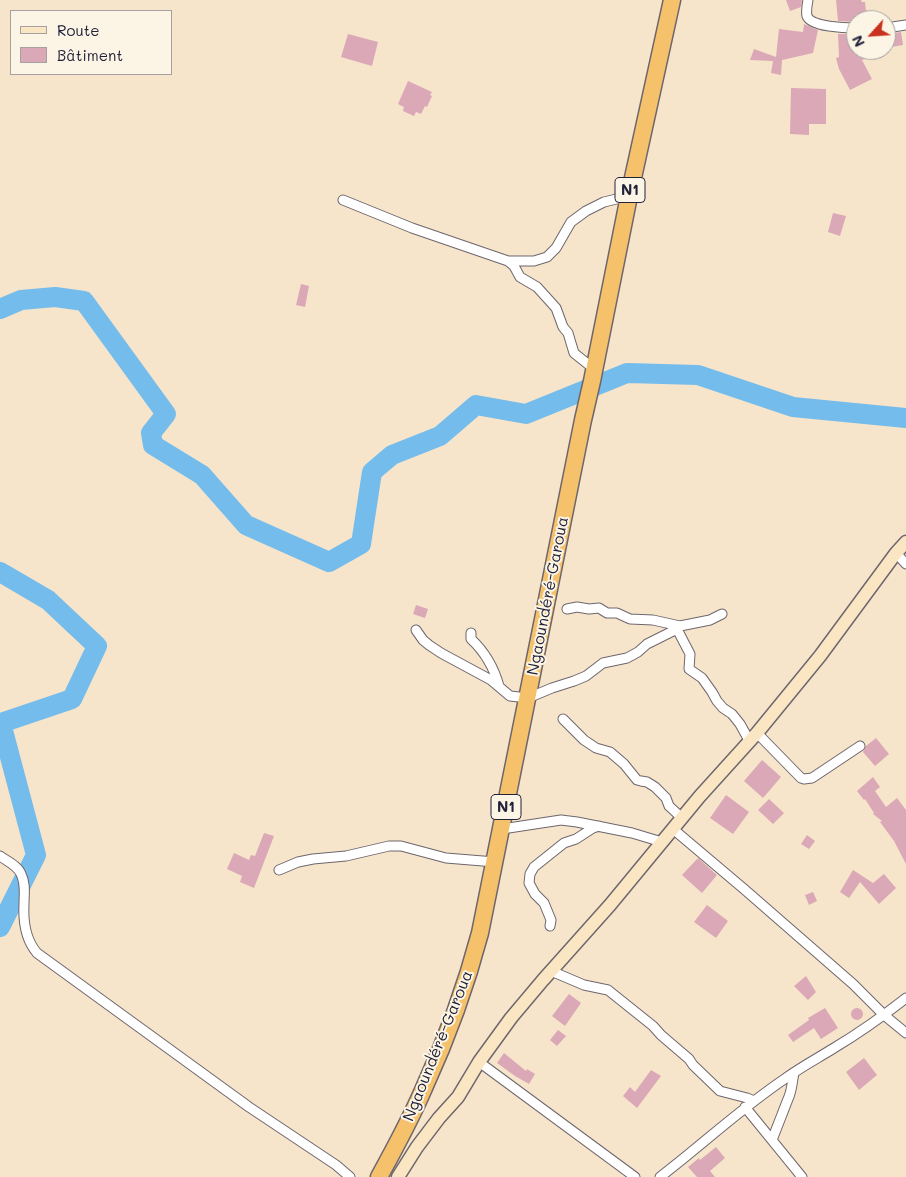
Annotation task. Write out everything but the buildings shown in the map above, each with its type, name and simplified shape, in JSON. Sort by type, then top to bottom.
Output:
[{"type":"highway","name":"Ngaoundéré-Garoua","points":[[379,1177],[410,1119],[448,1033],[480,933],[629,196],[672,0]]},
{"type":"street","points":[[808,0],[807,16],[809,20],[834,27],[846,28]]},
{"type":"street","points":[[343,200],[412,228],[508,261],[534,261],[547,257],[556,248],[571,222],[586,211],[604,202],[629,196]]},
{"type":"street","points":[[508,261],[514,266],[520,277],[537,287],[556,308],[563,327],[568,333],[574,353],[593,375]]},
{"type":"street","points":[[398,1177],[417,1147],[458,1096],[479,1062],[511,1018],[610,905],[700,796],[754,737],[820,656],[896,552],[906,542]]},
{"type":"street","points":[[896,552],[906,564]]},
{"type":"street","points":[[567,609],[577,607],[599,608],[607,613],[617,613],[630,619],[653,620],[679,628],[690,654],[689,669],[702,678],[716,701],[723,708],[732,714],[754,737],[801,778],[812,778],[860,746]]},
{"type":"street","points":[[416,630],[429,645],[447,657],[491,680],[510,696],[528,698],[586,676],[603,663],[627,658],[648,644],[679,628],[710,620],[722,614]]},
{"type":"street","points":[[471,633],[471,639],[488,659],[499,686]]},
{"type":"street","points":[[563,719],[584,740],[596,748],[610,752],[624,764],[637,780],[647,782],[655,787],[682,818]]},
{"type":"street","points":[[502,829],[561,820],[600,826],[662,842]]},
{"type":"street","points":[[550,926],[551,920],[544,903],[535,894],[529,882],[530,874],[534,867],[564,843],[576,839],[593,828],[600,826]]},
{"type":"street","points":[[673,829],[853,984],[884,1015],[906,1033]]},
{"type":"street","points":[[279,870],[298,862],[346,856],[389,846],[401,846],[446,858],[495,862]]},
{"type":"street","points":[[0,856],[21,872],[25,885],[25,930],[30,945],[36,952],[249,1107],[336,1165],[350,1177]]},
{"type":"street","points":[[551,971],[584,985],[608,990],[653,1026],[720,1091],[754,1101]]},
{"type":"street","points":[[660,1177],[745,1107],[884,1015],[906,998]]},
{"type":"street","points":[[479,1062],[635,1177]]},
{"type":"street","points":[[772,1140],[791,1093],[794,1073]]},
{"type":"street","points":[[745,1107],[802,1177]]},
{"type":"waterway","points":[[0,309],[21,300],[55,297],[84,301],[166,414],[151,433],[153,445],[202,475],[246,525],[329,562],[361,544],[372,472],[392,455],[440,436],[476,405],[526,414],[627,373],[698,375],[793,407],[906,418]]},
{"type":"waterway","points":[[0,572],[48,600],[97,646],[72,699],[1,723],[36,855],[0,927]]}]
